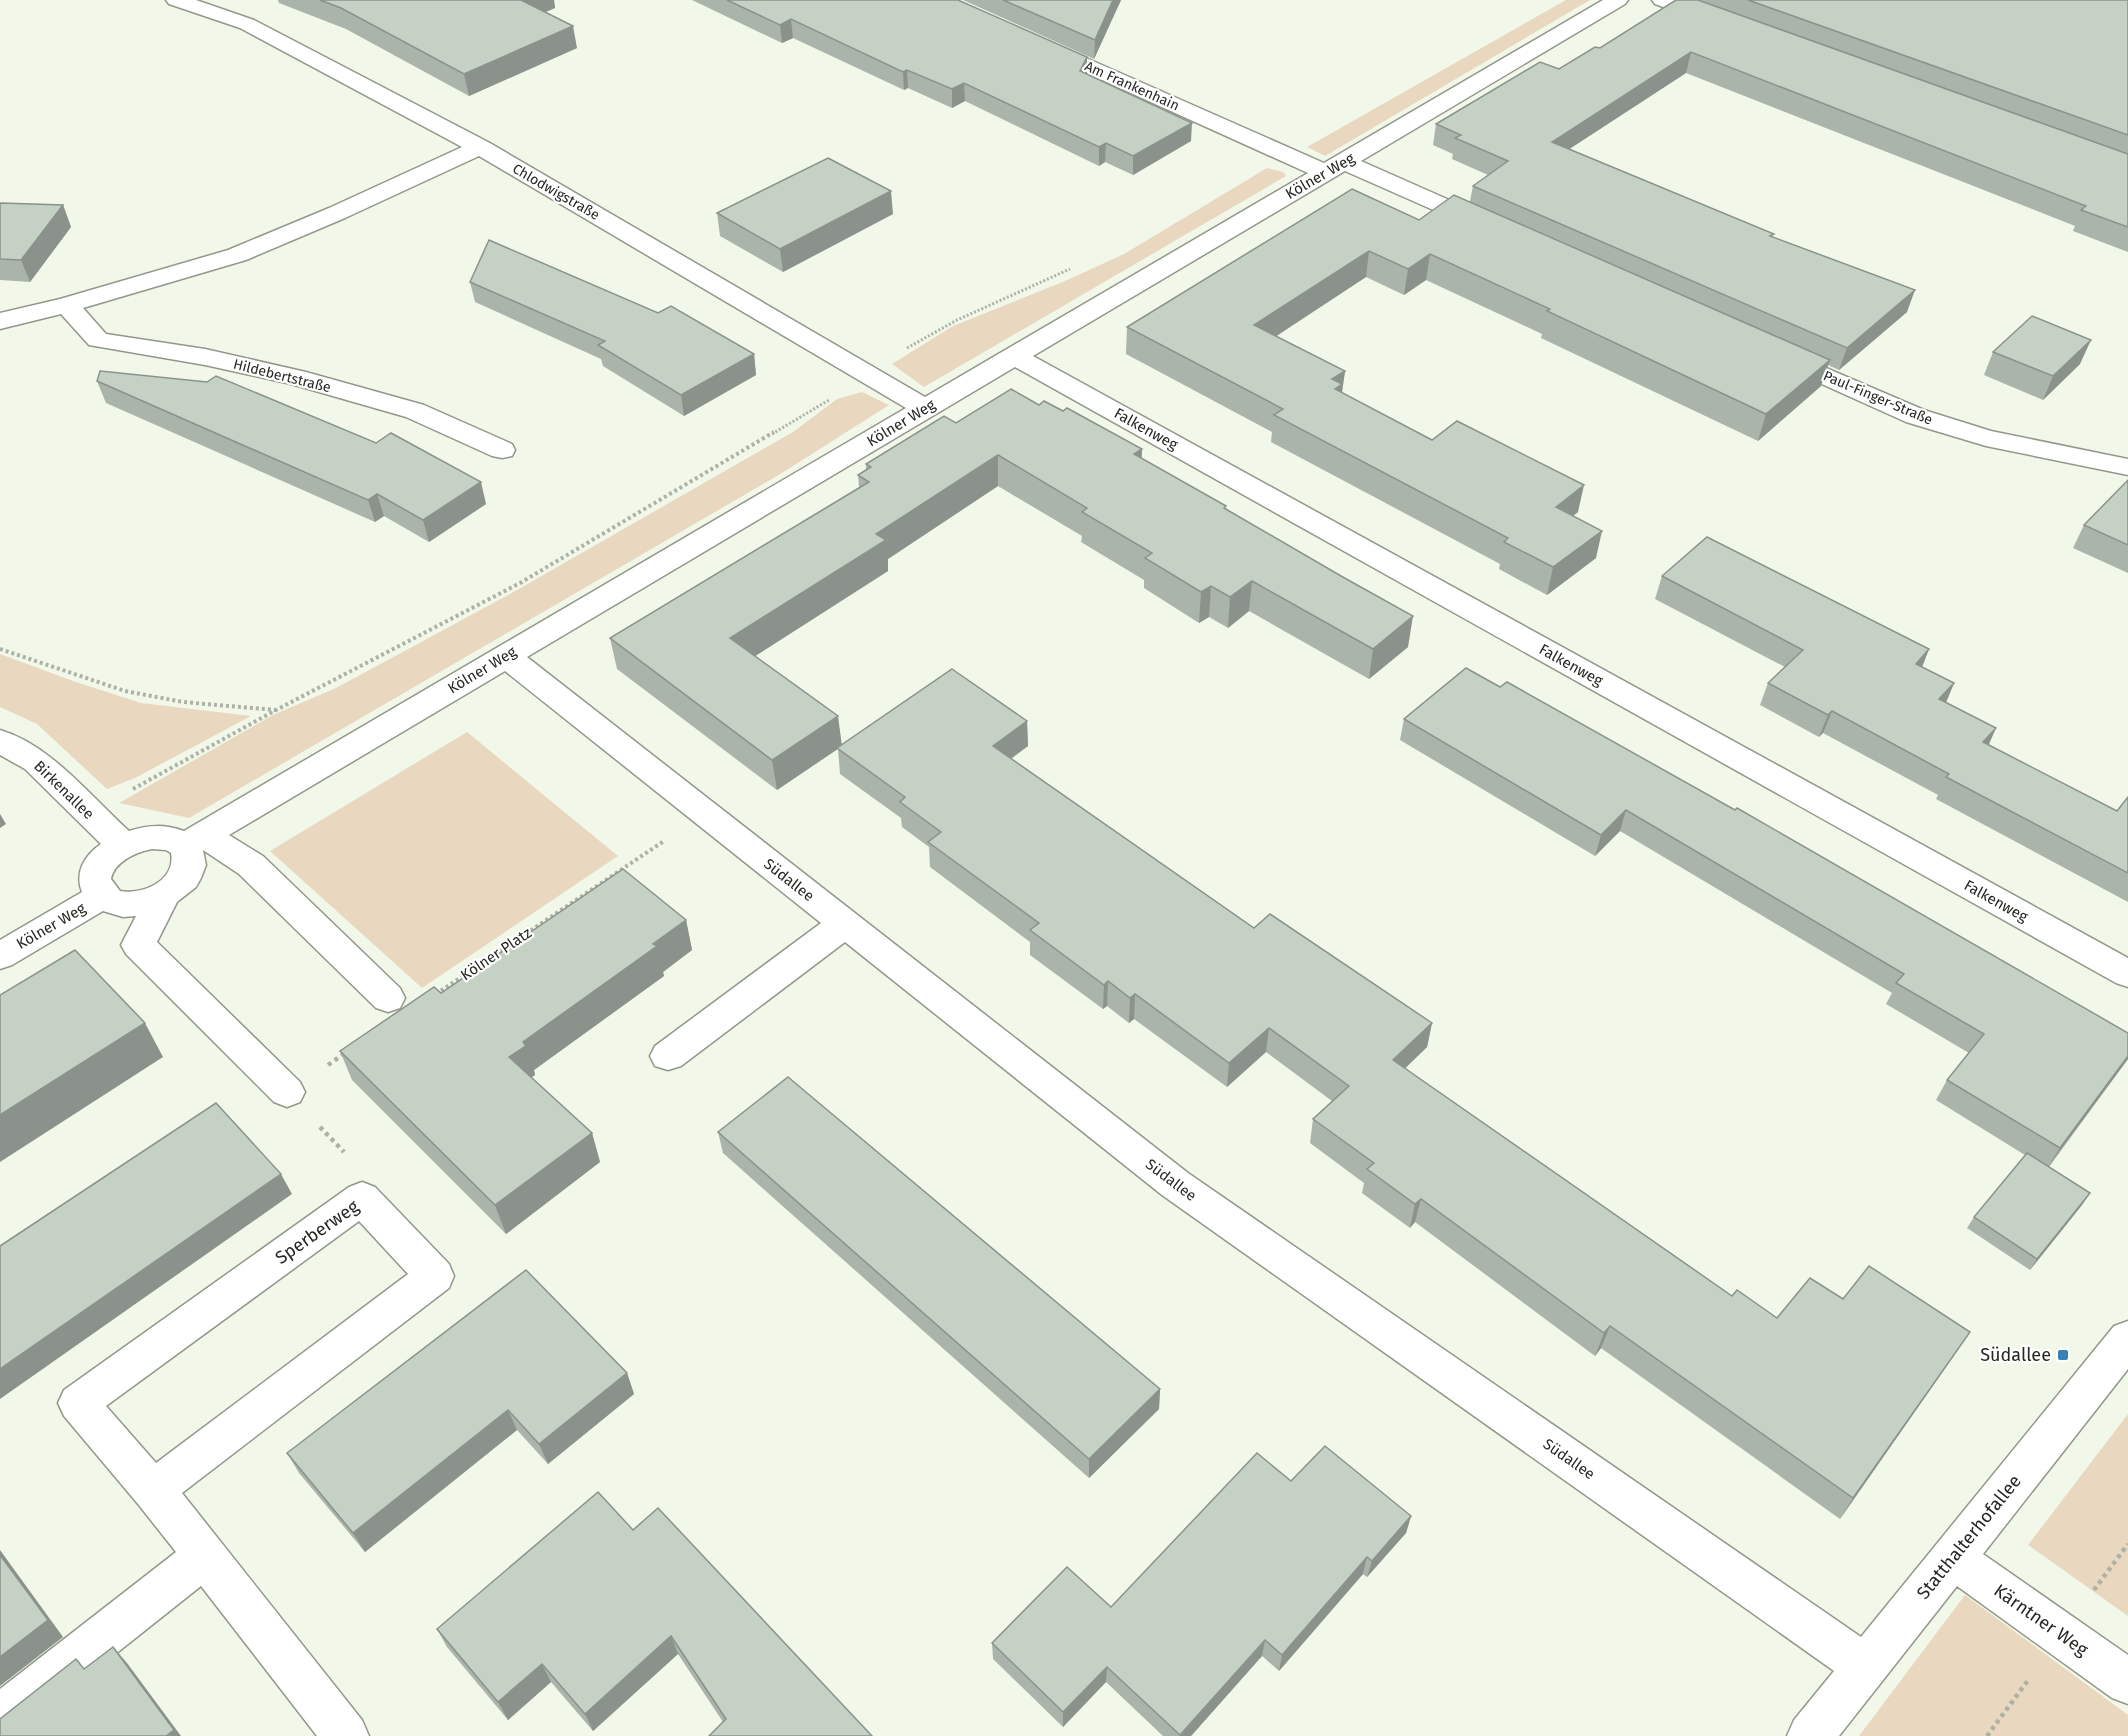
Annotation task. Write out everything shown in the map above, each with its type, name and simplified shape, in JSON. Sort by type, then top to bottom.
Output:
[{"type":"street","name":"Chlodwigstraße","points":[[176,0],[247,24],[480,147],[925,408]]},
{"type":"street","name":"Kölner Weg","points":[[193,840],[1618,0]]},
{"type":"street","points":[[1662,0],[1729,24]]},
{"type":"street","name":"Am Frankenhain","points":[[1027,39],[1334,167]]},
{"type":"street","points":[[0,321],[67,305],[237,255],[337,213],[480,147]]},
{"type":"street","points":[[1334,167],[1505,234]]},
{"type":"street","name":"Hildebertstraße","points":[[67,305],[98,340],[205,357],[297,378],[415,411],[502,450]]},
{"type":"street","name":"Paul-Finger-Straße","points":[[1764,349],[1915,416],[1986,438],[2128,467]]},
{"type":"street","name":"Falkenweg","points":[[1014,356],[2128,974]]},
{"type":"street","name":"Südallee","points":[[506,656],[1175,1184],[1865,1666]]},
{"type":"street","name":"Birkenallee","points":[[0,741],[36,760],[87,812],[124,845]]},
{"type":"street","points":[[193,840],[186,876],[164,895],[151,901],[123,904],[102,896],[96,887],[95,876],[100,864],[110,853],[124,845],[152,837],[193,840],[251,865],[388,998]]},
{"type":"street","points":[[164,895],[138,945],[287,1092]]},
{"type":"street","name":"Kölner Weg","points":[[0,956],[102,896]]},
{"type":"street","points":[[668,1056],[845,924]]},
{"type":"street","name":"Sperberweg","points":[[153,1490],[435,1276],[362,1198],[78,1403],[153,1490],[346,1736]]},
{"type":"street","name":"Statthalterhofallee","points":[[1810,1736],[2128,1339]]},
{"type":"street","points":[[0,1717],[205,1556]]},
{"type":"street","name":"Kärntner Weg","points":[[1953,1558],[2128,1682]]},
{"type":"path","points":[[87,812],[276,710],[520,583],[867,375],[888,359],[957,320],[1075,267]]},
{"type":"path","points":[[0,649],[124,691],[183,702],[276,710]]},
{"type":"path","name":"Kölner Platz","points":[[435,994],[704,814]]},
{"type":"path","points":[[346,1053],[287,1092],[367,1176],[362,1198]]},
{"type":"shaded area","points":[[1566,0],[1590,0],[1325,156],[1307,147]]},
{"type":"shaded area","points":[[1267,168],[1283,172],[1286,176],[924,387],[892,364],[953,326],[1065,281],[1124,254]]},
{"type":"shaded area","points":[[862,392],[889,405],[782,473],[189,818],[119,803],[273,715],[336,688],[510,594],[793,432],[837,399]]},
{"type":"shaded area","points":[[0,654],[141,703],[251,716],[135,778],[107,789],[37,724],[0,707]]},
{"type":"shaded area","points":[[467,732],[618,856],[422,988],[270,851]]},
{"type":"shaded area","points":[[2128,1414],[2128,1616],[2028,1545]]},
{"type":"shaded area","points":[[1965,1595],[2128,1715],[2128,1736],[1859,1736]]},
{"type":"building","points":[[320,0],[521,0],[573,26],[464,74],[341,8]]},
{"type":"building","points":[[727,0],[958,0],[1087,57],[1080,71],[1192,123],[1133,156],[1106,143],[1099,147],[964,83],[952,89],[907,70],[903,72],[791,19],[780,25]]},
{"type":"building","points":[[1003,0],[1113,0],[1095,40]]},
{"type":"building","points":[[1676,0],[1698,0],[2128,154],[2128,227],[2081,210],[2086,206],[1691,52],[1552,142],[1774,234],[1770,236],[1915,290],[1847,348],[1473,186],[1508,161],[1455,138],[1461,135],[1436,124],[1540,62],[1559,69],[1595,47],[1600,48]]},
{"type":"building","points":[[1748,0],[2128,0],[2128,135]]},
{"type":"building","points":[[828,158],[891,191],[780,249],[717,213]]},
{"type":"building","points":[[1352,189],[1419,220],[1454,195],[1830,360],[1766,414],[1547,311],[1550,309],[1430,254],[1408,269],[1369,251],[1254,325],[1345,371],[1332,379],[1342,384],[1335,389],[1432,440],[1457,421],[1584,485],[1556,507],[1602,531],[1553,567],[1504,542],[1508,538],[1274,415],[1283,409],[1127,327]]},
{"type":"building","points":[[0,203],[63,205],[21,260],[0,259]]},
{"type":"building","points":[[489,240],[658,313],[671,306],[754,354],[681,395],[598,345],[605,341],[470,282]]},
{"type":"building","points":[[2032,316],[2091,340],[2053,376],[1993,352]]},
{"type":"building","points":[[100,371],[207,382],[216,376],[376,443],[391,433],[481,482],[423,520],[377,494],[368,500],[97,381]]},
{"type":"building","points":[[1011,389],[1039,405],[1044,401],[1063,411],[1067,408],[1142,449],[1134,454],[1413,616],[1373,649],[1252,581],[1230,597],[1211,586],[1201,592],[1145,558],[1152,553],[1082,512],[1087,508],[998,455],[876,534],[886,540],[730,638],[838,716],[772,760],[610,638],[869,482],[858,475],[871,467],[866,464],[944,416],[956,423]]},
{"type":"building","points":[[2128,480],[2128,545],[2084,525]]},
{"type":"building","points":[[1707,537],[1929,649],[1916,664],[1954,683],[1939,699],[1996,728],[1983,742],[2117,811],[2128,797],[2128,873],[1946,777],[1949,774],[1832,711],[1828,715],[1768,683],[1803,650],[1662,576]]},
{"type":"building","points":[[1466,668],[1500,687],[1507,682],[1735,810],[1737,808],[2128,1033],[2128,1056],[2060,1148],[1947,1080],[1984,1034],[1896,983],[1904,974],[1626,810],[1601,835],[1404,719]]},
{"type":"building","points":[[952,669],[1027,721],[993,746],[1254,928],[1270,914],[1432,1023],[1393,1060],[1732,1296],[1737,1290],[1777,1318],[1810,1278],[1843,1299],[1869,1266],[1970,1332],[1853,1498],[1610,1326],[1604,1333],[1421,1199],[1415,1204],[1367,1169],[1374,1163],[1313,1119],[1349,1086],[1269,1028],[1229,1063],[1135,994],[1130,998],[1108,981],[1104,985],[1030,930],[1039,923],[928,842],[941,832],[900,802],[905,797],[837,748]]},
{"type":"building","points":[[623,869],[686,920],[653,944],[657,946],[523,1042],[526,1046],[509,1057],[592,1133],[495,1205],[340,1051],[434,987],[441,993]]},
{"type":"building","points":[[75,950],[145,1023],[0,1115],[0,995]]},
{"type":"building","points":[[788,1077],[1160,1389],[1089,1459],[718,1132]]},
{"type":"building","points":[[216,1103],[281,1174],[0,1369],[0,1246]]},
{"type":"building","points":[[2027,1153],[2090,1193],[2037,1259],[1974,1217]]},
{"type":"building","points":[[526,1270],[627,1373],[539,1444],[508,1410],[353,1533],[287,1453]]},
{"type":"building","points":[[1325,1446],[1411,1516],[1372,1561],[1367,1557],[1282,1655],[1265,1640],[1180,1735],[1107,1667],[1063,1712],[992,1643],[1067,1567],[1111,1607],[1257,1453],[1291,1481]]},
{"type":"building","points":[[598,1492],[633,1530],[658,1508],[872,1736],[709,1736],[726,1719],[671,1636],[585,1714],[542,1664],[498,1702],[437,1629]]},
{"type":"building","points":[[0,1555],[48,1620],[0,1657]]},
{"type":"building","points":[[113,1647],[174,1730],[166,1736],[0,1736],[0,1719],[76,1659],[84,1669]]},
{"type":"place","name":"Südallee","points":[[2063,1355]]}]
